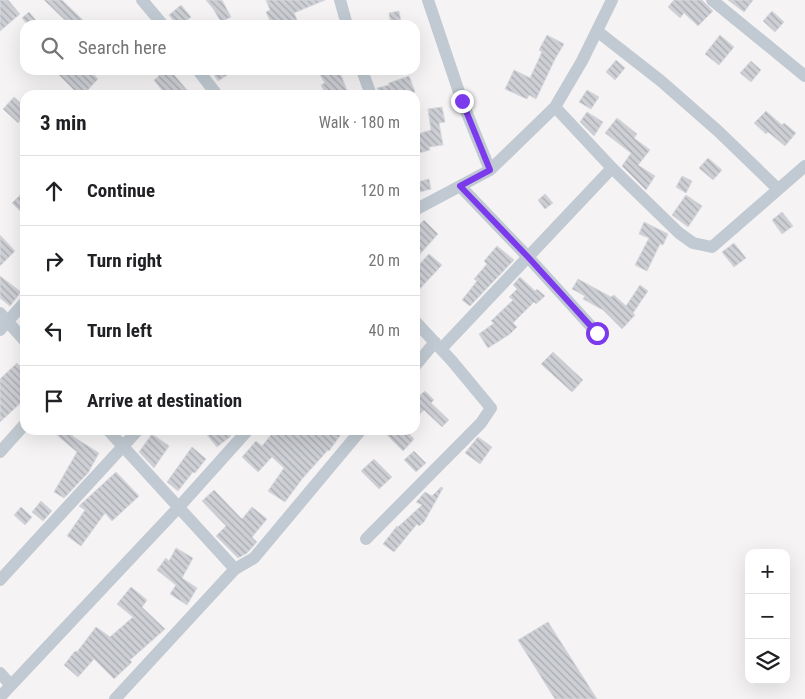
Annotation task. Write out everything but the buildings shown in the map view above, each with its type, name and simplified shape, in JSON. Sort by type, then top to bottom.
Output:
[{"type":"street","points":[[340,0],[346,20]]},
{"type":"street","points":[[428,0],[462,101],[490,170]]},
{"type":"street","points":[[420,207],[490,170],[555,107],[582,61],[612,0]]},
{"type":"street","points":[[712,0],[805,76]]},
{"type":"street","points":[[148,2],[160,20]]},
{"type":"street","points":[[597,30],[661,81],[778,189]]},
{"type":"street","points":[[201,75],[211,90]]},
{"type":"street","points":[[364,75],[369,90]]},
{"type":"street","points":[[555,107],[612,168],[693,243],[712,247],[805,166]]},
{"type":"street","points":[[420,362],[528,257],[612,168]]},
{"type":"street","points":[[460,186],[597,333]]},
{"type":"street","points":[[20,306],[2,321],[20,337]]},
{"type":"street","points":[[366,539],[481,423],[490,408],[420,326]]},
{"type":"street","points":[[0,452],[20,430]]},
{"type":"street","points":[[113,435],[235,569]]},
{"type":"street","points":[[0,580],[133,435]]},
{"type":"street","points":[[0,697],[178,508],[244,435]]},
{"type":"street","points":[[115,699],[235,569],[254,558],[357,435]]},
{"type":"street","points":[[0,673],[6,680],[12,683]]},
{"type":"route","points":[[462,101],[490,170],[460,186],[597,333]]}]
